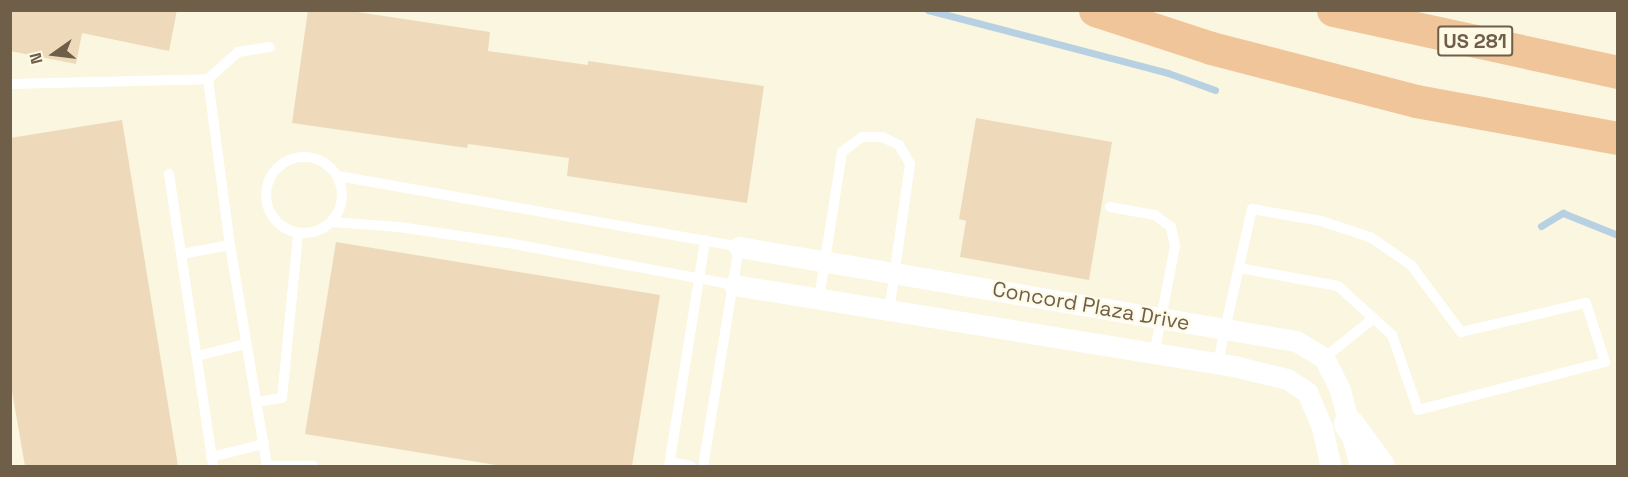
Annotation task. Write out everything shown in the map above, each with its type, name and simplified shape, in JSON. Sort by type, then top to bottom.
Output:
[{"type":"highway","points":[[1095,10],[1211,48],[1416,101],[1617,138]]},
{"type":"highway","name":"US 281","points":[[1333,10],[1617,72]]},
{"type":"main road","points":[[1348,424],[1380,466]]},
{"type":"street","name":"Concord Plaza Drive","points":[[739,247],[1296,341],[1324,358]]},
{"type":"street","name":"Concord Plaza Drive","points":[[734,285],[819,297],[890,311],[1218,364],[1287,379],[1307,392],[1322,428],[1331,466]]},
{"type":"street","points":[[1324,358],[1340,390],[1360,466]]},
{"type":"lane","points":[[10,84],[208,79],[238,52],[270,47]]},
{"type":"lane","points":[[208,79],[230,245],[268,466],[315,466]]},
{"type":"lane","points":[[819,297],[827,261],[842,152],[862,137],[882,137],[899,145],[910,164],[890,311]]},
{"type":"lane","points":[[338,176],[342,200],[332,222],[322,230],[298,234],[275,221],[268,210],[266,197],[274,172],[296,157],[308,157],[320,160],[338,176],[739,247],[703,466]]},
{"type":"lane","points":[[169,174],[212,462],[264,444]]},
{"type":"lane","points":[[1110,207],[1155,215],[1171,227],[1175,246],[1154,355]]},
{"type":"lane","points":[[1218,364],[1224,329],[1252,209],[1321,221],[1370,237],[1411,265],[1461,332],[1586,303],[1605,362],[1418,410],[1392,335],[1338,286],[1239,268]]},
{"type":"lane","points":[[332,222],[399,227],[507,243],[734,285]]},
{"type":"lane","points":[[256,402],[282,398],[298,234]]},
{"type":"lane","points":[[691,466],[670,464],[705,240]]},
{"type":"lane","points":[[182,254],[230,245]]},
{"type":"lane","points":[[1324,358],[1374,318]]},
{"type":"lane","points":[[197,356],[246,344]]},
{"type":"building","points":[[10,10],[177,10],[169,51],[82,33],[76,64],[10,51]]},
{"type":"building","points":[[308,10],[344,10],[490,32],[488,51],[588,65],[588,61],[764,86],[747,203],[567,176],[569,158],[468,144],[467,148],[292,123]]},
{"type":"building","points":[[976,118],[1112,142],[1089,280],[960,257],[966,221],[959,219]]},
{"type":"building","points":[[122,120],[178,466],[25,466],[10,380],[10,138]]},
{"type":"building","points":[[336,242],[660,295],[632,466],[502,466],[305,434]]},
{"type":"waterway","points":[[928,10],[1168,73],[1215,90]]},
{"type":"waterway","points":[[1541,226],[1563,213],[1618,235]]}]
